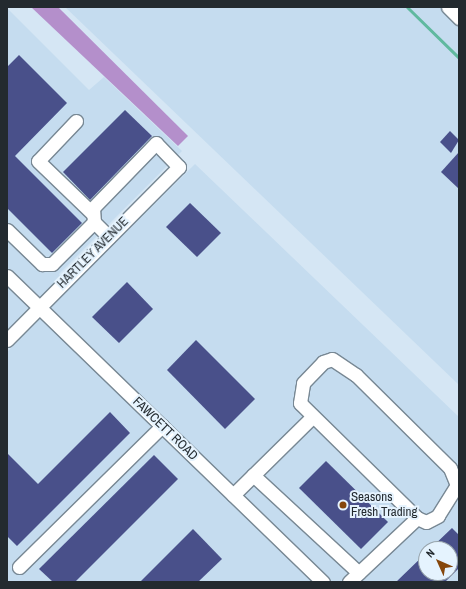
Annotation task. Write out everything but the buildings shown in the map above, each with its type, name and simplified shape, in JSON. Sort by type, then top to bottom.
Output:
[{"type":"street","points":[[76,122],[38,161],[94,218],[109,237]]},
{"type":"street","name":"HARTLEY AVENUE","points":[[7,340],[179,167],[156,143],[93,208],[94,218]]},
{"type":"street","points":[[7,230],[42,264],[52,264],[94,218]]},
{"type":"street","name":"FAWCETT ROAD","points":[[7,276],[323,582]]},
{"type":"street","points":[[332,359],[339,361],[456,477],[455,494],[438,516],[426,522],[417,518],[312,417],[300,404],[303,383],[323,362],[332,359]]},
{"type":"street","points":[[233,496],[312,417]]},
{"type":"street","points":[[19,567],[162,426]]},
{"type":"street","points":[[253,475],[354,578],[417,518]]},
{"type":"shaded area","points":[[31,7],[58,7],[188,136],[178,146]]},
{"type":"shaded area","points":[[65,7],[459,7],[459,385]]},
{"type":"shaded area","points":[[7,8],[89,90],[104,77],[182,151],[59,274],[69,289],[195,164],[459,417],[459,582],[7,582],[7,352],[19,340],[7,330]]},
{"type":"waterway","points":[[407,7],[459,58]]},
{"type":"place","name":"Seasons Fresh Trading","points":[[343,505]]}]
